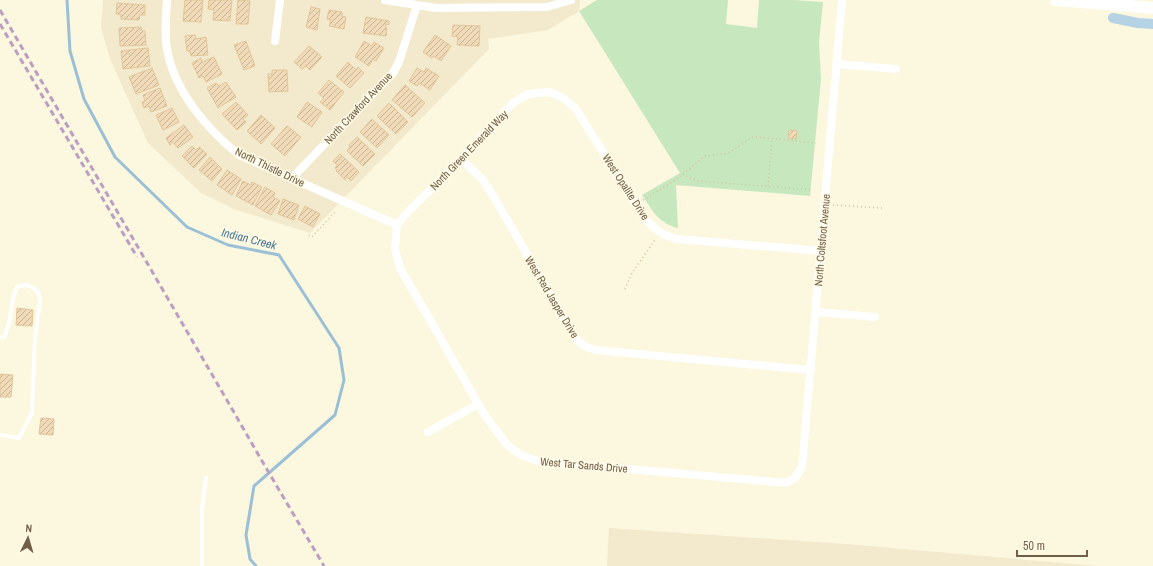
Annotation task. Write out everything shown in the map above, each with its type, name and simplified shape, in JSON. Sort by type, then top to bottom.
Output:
[{"type":"street","name":"North Thistle Drive","points":[[167,0],[165,24],[167,49],[174,73],[186,96],[205,123],[222,141],[240,155],[397,225]]},
{"type":"street","points":[[275,41],[280,0]]},
{"type":"street","points":[[385,0],[436,8],[547,7],[570,0]]},
{"type":"street","name":"North Coltsfoot Avenue","points":[[795,478],[802,467],[842,0]]},
{"type":"street","points":[[1056,0],[1141,4],[1153,8]]},
{"type":"street","name":"North Crawford Avenue","points":[[291,179],[393,73],[399,62],[417,5]]},
{"type":"street","points":[[836,64],[896,69]]},
{"type":"street","name":"West Opalite Drive","points":[[550,92],[563,98],[576,109],[644,217],[650,225],[659,232],[677,239],[821,251]]},
{"type":"street","name":"North Green Emerald Way","points":[[397,225],[513,104],[528,94],[550,92]]},
{"type":"street","name":"West Red Jasper Drive","points":[[461,159],[482,179],[494,197],[576,339],[584,346],[595,350],[811,370]]},
{"type":"street","name":"West Tar Sands Drive","points":[[397,225],[395,249],[400,268],[484,414],[508,445],[521,455],[538,461],[786,483],[795,478]]},
{"type":"street","points":[[816,312],[875,317]]},
{"type":"street","points":[[428,432],[478,404]]},
{"type":"lane","points":[[0,338],[4,337],[7,332],[13,299],[17,287],[26,285],[34,288],[39,294],[40,302],[35,338],[32,414],[19,438],[0,435]]},
{"type":"lane","points":[[202,566],[202,509],[206,478]]},
{"type":"path","points":[[643,200],[683,174],[699,159],[705,156],[730,153],[751,138],[816,143]]},
{"type":"path","points":[[768,186],[772,139]]},
{"type":"path","points":[[683,174],[698,181],[812,190]]},
{"type":"path","points":[[832,205],[882,208]]},
{"type":"path","points":[[309,235],[312,237],[335,212]]},
{"type":"path","points":[[625,289],[632,273],[659,232]]},
{"type":"shaded area","points":[[103,0],[580,0],[579,11],[548,30],[488,39],[489,49],[310,233],[234,209],[201,193],[148,143],[110,59],[101,28]]},
{"type":"shaded area","points":[[609,528],[846,544],[1097,566],[607,566]]},
{"type":"green space","points":[[597,0],[728,0],[726,24],[757,28],[759,0],[823,2],[819,42],[821,79],[810,196],[676,185],[678,228],[661,220],[642,195],[680,173],[579,11]]},
{"type":"building","points":[[185,0],[203,0],[201,22],[183,21]]},
{"type":"building","points":[[209,0],[232,0],[230,21],[213,20],[214,10],[208,9]]},
{"type":"building","points":[[238,0],[250,1],[248,24],[236,24]]},
{"type":"building","points":[[117,3],[145,5],[145,15],[140,15],[139,20],[121,19],[121,15],[116,14]]},
{"type":"building","points":[[311,7],[320,9],[317,30],[306,27]]},
{"type":"building","points":[[329,10],[342,12],[342,16],[346,17],[344,29],[329,26],[331,20],[327,19]]},
{"type":"building","points":[[366,17],[389,21],[389,25],[386,24],[385,27],[387,28],[386,36],[363,33]]},
{"type":"building","points":[[453,25],[480,26],[479,46],[457,45],[458,37],[452,36]]},
{"type":"building","points":[[141,27],[142,31],[145,31],[146,45],[120,46],[119,28]]},
{"type":"building","points":[[195,35],[196,39],[206,37],[208,55],[191,56],[190,51],[187,51],[185,36]]},
{"type":"building","points":[[435,35],[451,46],[441,61],[434,56],[432,58],[423,52]]},
{"type":"building","points":[[246,41],[255,66],[244,70],[234,45]]},
{"type":"building","points":[[364,41],[372,46],[374,42],[384,48],[376,61],[373,59],[369,66],[355,57]]},
{"type":"building","points":[[309,46],[322,57],[310,70],[306,66],[302,69],[294,62]]},
{"type":"building","points":[[148,48],[150,66],[123,69],[121,51]]},
{"type":"building","points":[[214,57],[222,74],[206,82],[203,76],[199,78],[192,63],[201,58],[202,62]]},
{"type":"building","points":[[348,62],[356,70],[358,67],[364,73],[350,88],[336,76]]},
{"type":"building","points":[[152,68],[159,85],[136,94],[129,77]]},
{"type":"building","points":[[417,68],[424,72],[426,68],[439,76],[430,90],[419,83],[417,86],[409,81]]},
{"type":"building","points":[[272,70],[287,70],[288,91],[269,92],[268,74],[272,74]]},
{"type":"building","points":[[329,80],[344,92],[330,110],[320,102],[324,98],[318,93]]},
{"type":"building","points":[[226,82],[236,97],[218,108],[207,88],[216,83],[219,86]]},
{"type":"building","points":[[405,85],[425,103],[412,117],[392,100]]},
{"type":"building","points":[[160,88],[167,106],[151,112],[149,106],[144,108],[142,102],[145,101],[143,95]]},
{"type":"building","points":[[236,102],[248,115],[243,119],[246,122],[237,130],[222,114]]},
{"type":"building","points":[[307,102],[322,112],[312,127],[297,117]]},
{"type":"building","points":[[389,103],[408,122],[396,134],[377,116]]},
{"type":"building","points":[[172,108],[179,122],[163,130],[156,115]]},
{"type":"building","points":[[261,115],[275,128],[261,144],[247,131]]},
{"type":"building","points":[[372,119],[389,135],[377,148],[360,132]]},
{"type":"building","points":[[184,125],[193,137],[178,148],[173,142],[170,145],[166,138]]},
{"type":"building","points":[[287,126],[301,137],[285,156],[271,144]]},
{"type":"building","points":[[789,130],[797,131],[796,139],[788,138]]},
{"type":"building","points":[[357,137],[375,154],[363,166],[347,151],[350,147],[349,145]]},
{"type":"building","points":[[192,146],[196,150],[199,147],[207,154],[194,168],[182,156]]},
{"type":"building","points":[[340,154],[359,172],[351,181],[347,177],[345,180],[336,171],[337,170],[335,168],[337,165],[333,161]]},
{"type":"building","points":[[210,157],[222,169],[212,181],[199,170]]},
{"type":"building","points":[[227,170],[241,179],[232,195],[217,185]]},
{"type":"building","points":[[243,181],[251,185],[252,182],[262,187],[253,205],[236,196]]},
{"type":"building","points":[[265,187],[275,193],[273,197],[280,201],[271,215],[255,206]]},
{"type":"building","points":[[283,199],[299,205],[294,220],[278,214]]},
{"type":"building","points":[[305,206],[320,214],[313,227],[298,219]]},
{"type":"building","points":[[17,308],[33,310],[32,326],[16,325]]},
{"type":"building","points":[[0,374],[13,375],[11,397],[0,397]]},
{"type":"building","points":[[41,418],[54,419],[53,435],[39,434]]},
{"type":"waterway","name":"Indian Creek","points":[[67,0],[70,51],[84,99],[115,157],[187,227],[228,245],[279,255],[339,348],[344,380],[335,415],[254,486],[246,535],[250,559],[256,566]]},
{"type":"waterway","points":[[1113,18],[1138,23],[1153,24]]},
{"type":"railway","points":[[0,10],[324,566]]},
{"type":"railway","points":[[0,24],[137,257]]}]
